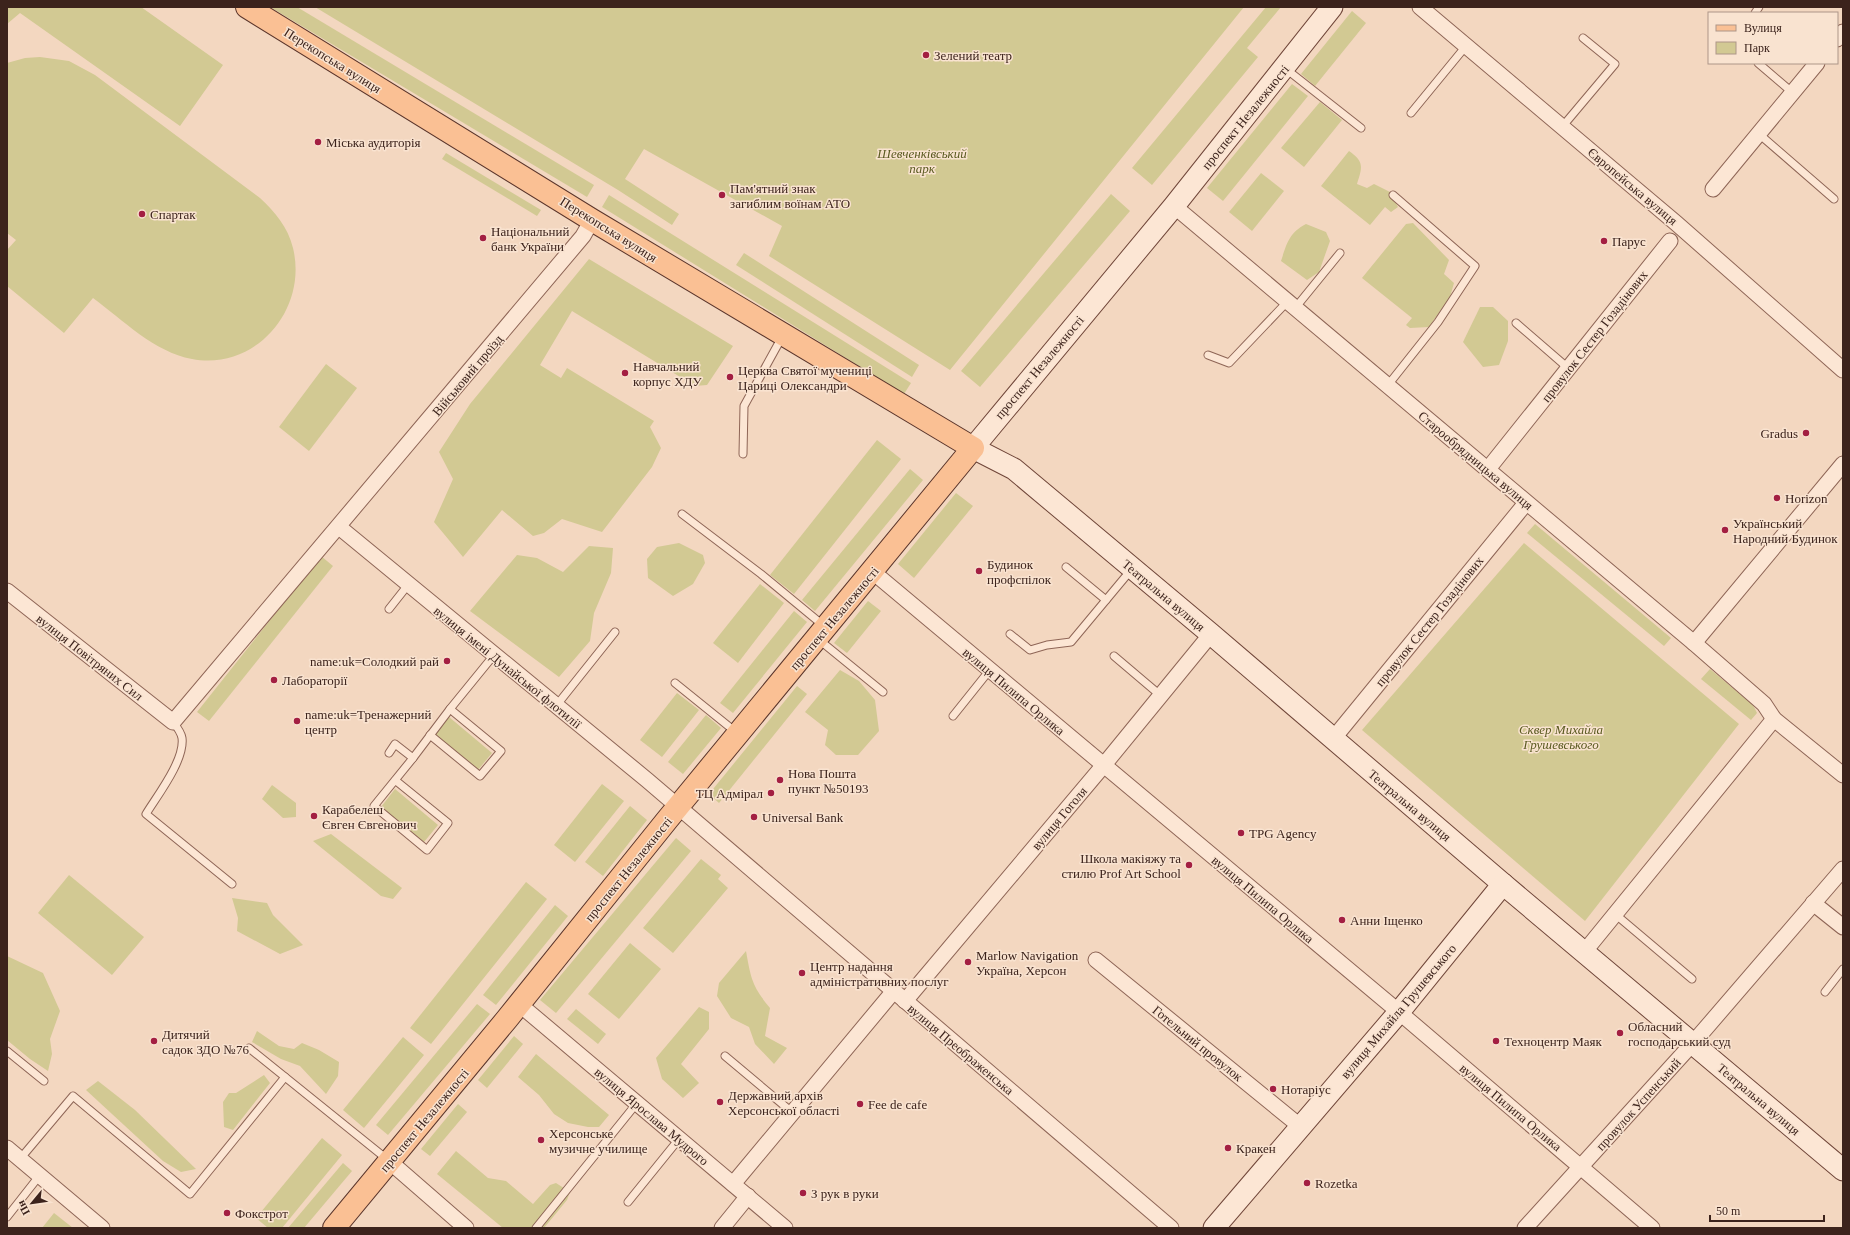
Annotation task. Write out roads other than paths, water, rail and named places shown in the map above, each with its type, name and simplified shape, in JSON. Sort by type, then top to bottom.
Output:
[{"type":"main road","name":"Перекопська вулиця","points":[[247,7],[592,220],[973,448]]},
{"type":"main road","name":"проспект Незалежності","points":[[334,1228],[519,1004],[738,734],[873,572],[973,448]]},
{"type":"street","name":"проспект Незалежності","points":[[973,448],[1174,206],[1332,7]]},
{"type":"street","name":"Європейська вулиця","points":[[1420,7],[1676,223],[1843,370]]},
{"type":"street","points":[[1713,189],[1816,64]]},
{"type":"street","name":"Старообрядницька вулиця","points":[[1174,206],[1694,643],[1764,704],[1774,719],[1843,775]]},
{"type":"street","name":"Військовий проїзд","points":[[173,722],[583,236],[592,220]]},
{"type":"street","name":"провулок Сестер Гозадінових","points":[[1488,470],[1670,241]]},
{"type":"street","name":"Театральна вулиця","points":[[973,448],[1014,469],[1211,634],[1503,884],[1694,1043],[1843,1170]]},
{"type":"street","points":[[1694,643],[1843,464]]},
{"type":"street","name":"провулок Сестер Гозадінових","points":[[1333,739],[1526,503]]},
{"type":"street","name":"вулиця імені Дунайської флотилії","points":[[339,527],[408,586],[494,655],[678,808]]},
{"type":"street","name":"вулиця Пилипа Орлика","points":[[873,572],[989,671],[1399,1012],[1652,1228]]},
{"type":"street","name":"вулиця Повітряних Сил","points":[[7,591],[173,722]]},
{"type":"street","name":"вулиця Гоголя","points":[[905,1001],[1103,766],[1211,634]]},
{"type":"street","points":[[1585,952],[1774,719]]},
{"type":"street","name":"вулиця Преображенська","points":[[678,808],[1171,1228]]},
{"type":"street","name":"провулок Успенський","points":[[1525,1228],[1694,1043],[1843,869]]},
{"type":"street","name":"вулиця Михайла Грушевського","points":[[1214,1228],[1399,1012],[1503,884]]},
{"type":"street","points":[[1813,903],[1843,928]]},
{"type":"street","name":"Готельний провулок","points":[[1096,960],[1301,1127]]},
{"type":"street","points":[[733,1184],[893,992]]},
{"type":"street","name":"вулиця Ярослава Мудрого","points":[[519,1004],[785,1228]]},
{"type":"street","points":[[7,1148],[102,1228]]},
{"type":"street","points":[[389,1161],[466,1228]]},
{"type":"street","points":[[722,1228],[748,1196]]},
{"type":"lane","points":[[1562,127],[1615,64],[1583,38]]},
{"type":"lane","points":[[1410,113],[1466,46]]},
{"type":"lane","points":[[1759,64],[1793,93]]},
{"type":"lane","points":[[1284,68],[1361,128]]},
{"type":"lane","points":[[1758,134],[1834,200]]},
{"type":"lane","points":[[1388,385],[1438,322],[1475,266],[1393,195]]},
{"type":"lane","points":[[1208,355],[1229,363],[1292,304],[1340,254]]},
{"type":"lane","points":[[1516,323],[1568,368]]},
{"type":"lane","points":[[743,454],[744,406],[783,335]]},
{"type":"lane","points":[[682,514],[761,574],[883,692]]},
{"type":"lane","points":[[1066,566],[1106,600]]},
{"type":"lane","points":[[1010,634],[1030,650],[1047,645],[1071,642],[1133,569]]},
{"type":"lane","points":[[389,609],[408,586]]},
{"type":"lane","points":[[556,706],[615,632]]},
{"type":"lane","points":[[395,780],[448,824],[427,850],[374,806],[494,655]]},
{"type":"lane","points":[[1114,656],[1160,695]]},
{"type":"lane","points":[[953,716],[989,671]]},
{"type":"lane","points":[[675,683],[738,734]]},
{"type":"lane","points":[[430,735],[480,776],[501,750],[450,709]]},
{"type":"lane","points":[[173,722],[180,732],[182,740],[178,761],[146,814],[232,884]]},
{"type":"lane","points":[[388,753],[395,744],[413,758]]},
{"type":"lane","points":[[1615,914],[1692,979]]},
{"type":"lane","points":[[1825,992],[1843,969]]},
{"type":"lane","points":[[249,1048],[389,1161]]},
{"type":"lane","points":[[7,1051],[44,1081]]},
{"type":"lane","points":[[725,1056],[792,1113]]},
{"type":"lane","points":[[20,1159],[73,1096],[190,1194],[285,1076]]},
{"type":"lane","points":[[536,1228],[637,1103]]},
{"type":"lane","points":[[628,1202],[679,1139]]},
{"type":"lane","points":[[7,1217],[40,1175]]},
{"type":"place","name":"Зелений театр","points":[[926,55]]},
{"type":"place","name":"Міська аудиторія","points":[[318,142]]},
{"type":"place","name":"Пам'ятний знак загиблим воїнам АТО","points":[[722,195]]},
{"type":"place","name":"Спартак","points":[[142,214]]},
{"type":"place","name":"Національний банк України","points":[[483,238]]},
{"type":"place","name":"Парус","points":[[1604,241]]},
{"type":"place","name":"Навчальний корпус ХДУ","points":[[625,373]]},
{"type":"place","name":"Церква Святої мучениці Цариці Олександри","points":[[730,377]]},
{"type":"place","name":"Gradus","points":[[1806,433]]},
{"type":"place","name":"Horizon","points":[[1777,498]]},
{"type":"place","name":"Український Народний Будинок","points":[[1725,530]]},
{"type":"place","name":"Будинок профспілок","points":[[979,571]]},
{"type":"place","name":"name:uk=Солодкий рай","points":[[447,661]]},
{"type":"place","name":"Лабораторії","points":[[274,680]]},
{"type":"place","name":"name:uk=Тренажерний центр","points":[[297,721]]},
{"type":"place","name":"Нова Пошта пункт №50193","points":[[780,780]]},
{"type":"place","name":"ТЦ Адмірал","points":[[771,793]]},
{"type":"place","name":"Карабелеш Євген Євгенович","points":[[314,816]]},
{"type":"place","name":"Universal Bank","points":[[754,817]]},
{"type":"place","name":"TPG Agency","points":[[1241,833]]},
{"type":"place","name":"Школа макіяжу та стилю Prof Art School","points":[[1189,865]]},
{"type":"place","name":"Анни Іщенко","points":[[1342,920]]},
{"type":"place","name":"Marlow Navigation Україна, Херсон","points":[[968,962]]},
{"type":"place","name":"Центр надання адміністративних послуг","points":[[802,973]]},
{"type":"place","name":"Обласний господарський суд","points":[[1620,1033]]},
{"type":"place","name":"Дитячий садок ЗДО №76","points":[[154,1041]]},
{"type":"place","name":"Техноцентр Маяк","points":[[1496,1041]]},
{"type":"place","name":"Нотаріус","points":[[1273,1089]]},
{"type":"place","name":"Державний архів Херсонської області","points":[[720,1102]]},
{"type":"place","name":"Fee de cafe","points":[[860,1104]]},
{"type":"place","name":"Херсонське музичне училище","points":[[541,1140]]},
{"type":"place","name":"Кракен","points":[[1228,1148]]},
{"type":"place","name":"Rozetka","points":[[1307,1183]]},
{"type":"place","name":"З рук в руки","points":[[803,1193]]},
{"type":"place","name":"Фокстрот","points":[[227,1213]]},
{"type":"park label","name":"Шевченківський парк","points":[[922,160]]},
{"type":"park label","name":"Сквер Михайла Грушевського","points":[[1561,736]]}]
